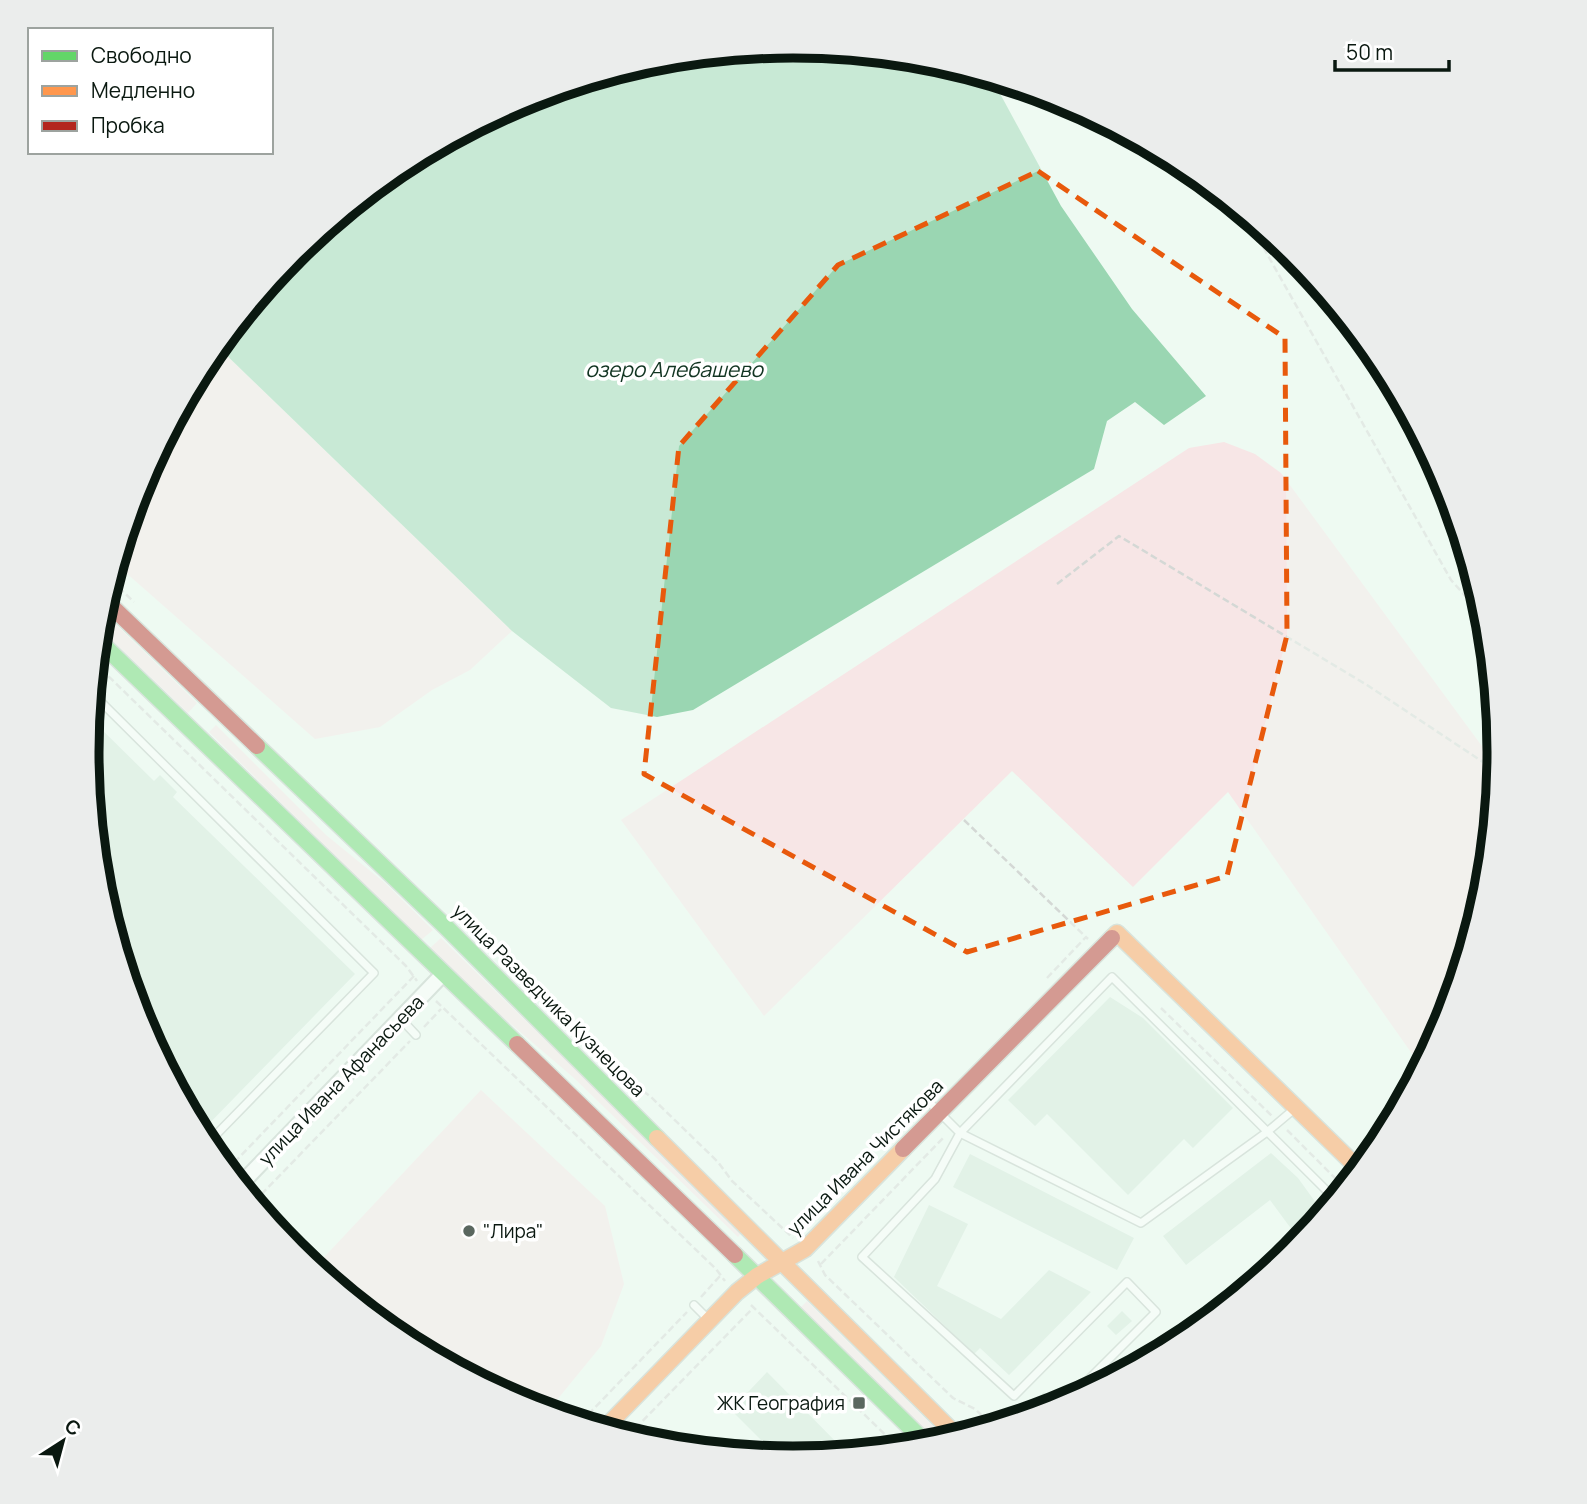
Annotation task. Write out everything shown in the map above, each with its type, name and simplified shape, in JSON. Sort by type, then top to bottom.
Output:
[{"type":"main road","name":"улица Разведчика Кузнецова","points":[[115,609],[445,926],[949,1428]]},
{"type":"main road","points":[[107,649],[757,1276],[918,1435]]},
{"type":"main road","points":[[207,746],[201,734],[203,718],[219,715],[230,721]]},
{"type":"main road","name":"улица Ивана Чистякова","points":[[611,1422],[737,1292],[757,1276],[806,1250],[1117,933],[1295,1108]]},
{"type":"main road","points":[[1295,1108],[1353,1163]]},
{"type":"street","name":"улица Ивана Афанасьева","points":[[246,1179],[443,975]]},
{"type":"lane","points":[[101,702],[374,973],[214,1135]]},
{"type":"lane","points":[[1088,1380],[1156,1312],[1127,1282],[1014,1396],[862,1257],[935,1179],[960,1133],[1112,977],[1329,1193]]},
{"type":"lane","points":[[401,1019],[416,1034]]},
{"type":"lane","points":[[927,1100],[960,1133],[1141,1223],[1267,1132],[1295,1108]]},
{"type":"lane","points":[[694,1305],[709,1320]]},
{"type":"path","points":[[1253,232],[1451,580],[1471,602]]},
{"type":"path","points":[[1057,584],[1119,536],[1367,685],[1487,765]]},
{"type":"path","points":[[104,672],[406,966],[442,1008],[890,1439]]},
{"type":"path","points":[[234,1163],[414,976]]},
{"type":"path","points":[[260,1196],[442,1008]]},
{"type":"path","points":[[588,1415],[720,1276]]},
{"type":"path","points":[[636,1428],[753,1307]]},
{"type":"highlighted area","points":[[1038,171],[1285,338],[1287,635],[1227,876],[967,952],[644,774],[679,446],[838,265]]},
{"type":"shaded area","points":[[225,354],[512,631],[470,670],[432,690],[380,727],[315,739],[123,571],[152,486],[171,445],[192,405]]},
{"type":"shaded area","points":[[1224,442],[1255,454],[1281,473],[1488,754],[1482,843],[1464,932],[1435,1018],[1416,1059],[1228,792],[1133,887],[1012,771],[764,1016],[621,820],[1189,448]]},
{"type":"shaded area","points":[[112,621],[197,703],[188,713],[109,638]]},
{"type":"shaded area","points":[[216,725],[326,835],[385,883],[433,930],[421,940],[209,732]]},
{"type":"shaded area","points":[[441,938],[742,1232],[738,1237],[574,1078],[490,1006],[430,948]]},
{"type":"shaded area","points":[[481,1090],[605,1206],[624,1284],[601,1346],[554,1403],[486,1375],[446,1353],[371,1303],[321,1260]]},
{"type":"shaded area","points":[[807,1301],[938,1431],[927,1433],[800,1308]]},
{"type":"water","name":"озеро Алебашево","points":[[794,58],[884,64],[929,71],[997,89],[1061,206],[1132,309],[1206,396],[1164,425],[1135,402],[1107,421],[1094,469],[693,710],[657,717],[611,708],[512,631],[225,354],[272,294],[303,261],[371,201],[446,151],[486,129],[570,95],[658,71],[748,59]]},
{"type":"building","points":[[100,728],[154,781],[160,775],[177,792],[173,797],[355,974],[208,1125],[171,1059],[152,1018],[123,932],[105,843],[99,752]]},
{"type":"building","points":[[1110,997],[1143,1018],[1233,1108],[1193,1148],[1184,1139],[1128,1195],[1047,1114],[1035,1126],[1008,1100]]},
{"type":"building","points":[[1271,1153],[1298,1178],[1318,1206],[1294,1232],[1270,1200],[1186,1265],[1163,1236]]},
{"type":"building","points":[[970,1154],[1134,1238],[1117,1270],[953,1187]]},
{"type":"building","points":[[929,1205],[968,1224],[937,1286],[1001,1319],[1049,1270],[1091,1292],[1009,1375],[980,1348],[974,1354],[894,1277]]},
{"type":"building","points":[[1122,1311],[1132,1321],[1116,1335],[1107,1326]]},
{"type":"building","points":[[767,1372],[839,1445],[766,1445],[731,1410]]},
{"type":"building","points":[[1044,1392],[1049,1397],[1034,1403]]},
{"type":"traffic: fast","points":[[107,649],[517,1044]]},
{"type":"traffic: fast","points":[[257,746],[445,926],[657,1138]]},
{"type":"traffic: fast","points":[[735,1255],[918,1435]]},
{"type":"traffic: slow","points":[[1112,938],[1117,933],[1353,1163]]},
{"type":"traffic: slow","points":[[657,1138],[949,1428]]},
{"type":"traffic: slow","points":[[611,1422],[737,1292],[757,1276],[805,1249],[903,1149]]},
{"type":"traffic: jam","points":[[115,609],[257,746]]},
{"type":"traffic: jam","points":[[903,1149],[1112,938]]},
{"type":"traffic: jam","points":[[517,1044],[735,1255]]},
{"type":"place","name":"\"Лира\"","points":[[469,1231]]},
{"type":"place","name":"ЖК География","points":[[859,1403]]}]
